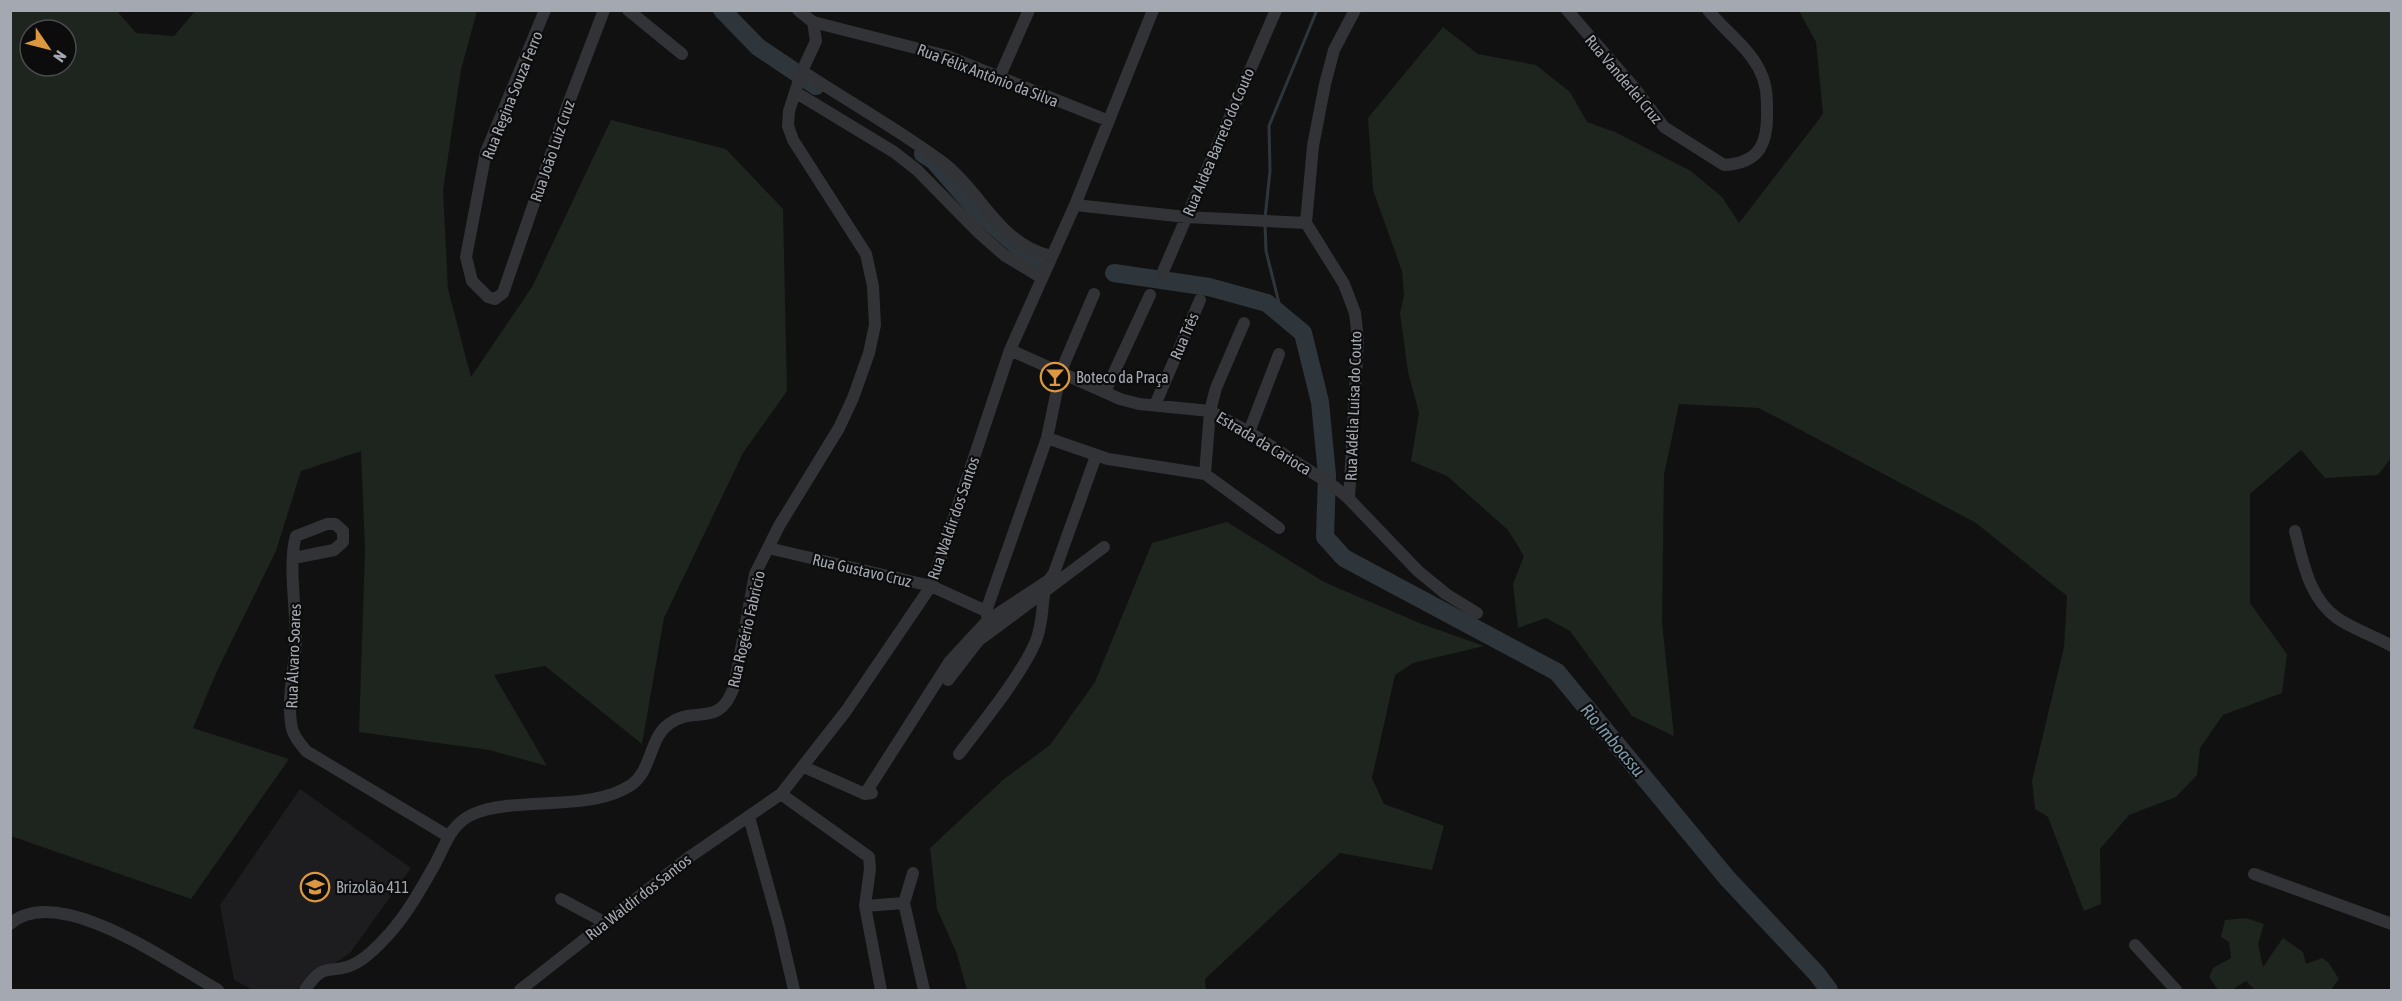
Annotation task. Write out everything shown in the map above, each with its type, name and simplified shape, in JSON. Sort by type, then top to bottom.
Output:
[{"type":"street","name":"Rua Regina Souza Ferro","points":[[503,293],[495,299],[481,291],[472,281],[465,256],[486,152],[545,10]]},
{"type":"street","name":"Rua João Luiz Cruz","points":[[503,293],[567,107],[604,10]]},
{"type":"street","points":[[628,10],[682,54]]},
{"type":"street","name":"Rua Félix Antônio da Silva","points":[[798,10],[813,22],[948,56],[1109,121]]},
{"type":"street","points":[[999,78],[1029,10]]},
{"type":"street","name":"Rua Waldir dos Santos","points":[[520,990],[688,858],[781,794],[846,711],[931,586],[1010,350],[1075,205],[1153,10]]},
{"type":"street","name":"Rua Aidea Barreto do Couto","points":[[1162,274],[1276,10]]},
{"type":"street","points":[[1075,205],[1186,217],[1306,224],[1312,146],[1325,84],[1334,50],[1355,10]]},
{"type":"street","name":"Rua Vanderlei Cruz","points":[[1567,10],[1637,91],[1664,127],[1724,165],[1735,164],[1753,156],[1761,148],[1766,135],[1767,93],[1759,67],[1745,48],[1708,10]]},
{"type":"street","name":"Rua Rogério Fabricio","points":[[305,990],[318,974],[336,967],[352,966],[389,934],[414,900],[448,836],[462,821],[486,811],[617,793],[640,777],[662,731],[669,724],[681,718],[711,715],[720,711],[729,702],[735,687],[755,574],[817,461],[839,428],[853,398],[869,353],[875,325],[873,286],[866,254],[793,140],[788,126],[795,92],[816,41],[813,22]]},
{"type":"street","points":[[802,71],[948,166],[1005,230],[1025,246],[1051,256]]},
{"type":"street","points":[[795,92],[894,152],[917,170],[1004,255],[1042,278]]},
{"type":"street","name":"Rua Adélia Luísa do Couto","points":[[1306,224],[1344,284],[1355,313],[1358,340],[1349,499]]},
{"type":"street","points":[[990,619],[1047,438],[1060,371],[1094,294]]},
{"type":"street","points":[[1105,392],[1150,295]]},
{"type":"street","name":"Rua Três","points":[[1155,405],[1200,300]]},
{"type":"street","points":[[1205,474],[1210,411],[1216,388],[1244,322]]},
{"type":"street","name":"Estrada da Carioca","points":[[1010,350],[1120,399],[1210,411],[1249,432],[1335,487],[1418,571],[1446,594],[1477,613]]},
{"type":"street","points":[[1249,432],[1279,354]]},
{"type":"street","points":[[1047,438],[1096,456],[1205,474],[1280,528]]},
{"type":"street","points":[[804,767],[868,794],[950,661],[990,619],[1049,580],[1054,573],[1096,456]]},
{"type":"street","name":"Rua Álvaro Soares","points":[[294,558],[334,550],[343,542],[343,531],[335,524],[327,524],[296,536],[294,558],[296,641],[290,699],[294,736],[306,751],[448,836]]},
{"type":"street","points":[[2295,531],[2305,572],[2314,592],[2326,607],[2341,620],[2391,646]]},
{"type":"street","points":[[990,619],[1044,595],[1104,547]]},
{"type":"street","name":"Rua Gustavo Cruz","points":[[768,548],[931,586],[990,619]]},
{"type":"street","points":[[959,754],[996,705],[1035,642],[1041,625],[1044,595]]},
{"type":"street","points":[[781,794],[869,857],[870,869],[865,906],[881,990]]},
{"type":"street","points":[[749,817],[779,925],[794,990]]},
{"type":"street","points":[[913,873],[904,903],[924,990]]},
{"type":"street","points":[[2254,874],[2391,924]]},
{"type":"street","points":[[561,899],[604,922]]},
{"type":"street","points":[[865,906],[904,903]]},
{"type":"street","points":[[10,924],[20,915],[40,910],[94,922],[218,990]]},
{"type":"street","points":[[2135,945],[2176,990]]},
{"type":"shaded area","points":[[11,10],[117,11],[136,33],[174,36],[195,11],[477,11],[461,70],[443,190],[448,289],[471,377],[532,287],[611,120],[726,149],[783,209],[787,391],[743,453],[664,618],[642,744],[545,666],[494,675],[547,766],[489,750],[359,732],[365,550],[361,451],[301,471],[276,551],[217,671],[193,728],[289,759],[191,899],[11,836]]},
{"type":"shaded area","points":[[1799,11],[2391,11],[2391,458],[2378,475],[2325,478],[2301,450],[2250,494],[2250,603],[2287,654],[2282,693],[2223,715],[2200,748],[2197,775],[2176,797],[2129,815],[2100,849],[2101,904],[2084,911],[2048,817],[2035,809],[2032,781],[2064,647],[2067,596],[1976,523],[1759,408],[1679,404],[1664,475],[1662,622],[1674,736],[1632,716],[1570,631],[1546,618],[1518,628],[1513,584],[1524,556],[1508,530],[1447,476],[1411,461],[1419,413],[1408,372],[1400,313],[1404,296],[1402,271],[1373,190],[1368,118],[1443,27],[1478,54],[1536,65],[1570,92],[1587,122],[1615,132],[1691,171],[1722,197],[1739,223],[1823,114],[1816,42]]},
{"type":"shaded area","points":[[1227,522],[1324,582],[1422,624],[1484,646],[1413,663],[1395,675],[1372,778],[1384,804],[1444,826],[1432,870],[1340,853],[1205,979],[1206,990],[967,990],[957,954],[937,909],[930,848],[1004,779],[1050,745],[1095,682],[1152,543]]},
{"type":"shaded area","name":"Brizolão 411","points":[[300,789],[411,868],[350,953],[295,990],[253,990],[234,980],[220,905]]},
{"type":"shaded area","points":[[2246,918],[2264,924],[2258,944],[2263,967],[2283,938],[2303,952],[2306,964],[2322,958],[2328,962],[2339,979],[2331,990],[2255,990],[2246,981],[2232,990],[2218,990],[2209,977],[2213,968],[2231,958],[2229,942],[2221,937],[2225,920]]},
{"type":"waterway","points":[[722,10],[758,47],[816,86]]},
{"type":"waterway","points":[[1265,218],[1270,171],[1269,126],[1317,10]]},
{"type":"waterway","points":[[923,154],[934,161],[981,215],[1036,262]]},
{"type":"waterway","points":[[1265,224],[1266,251],[1282,315]]},
{"type":"waterway","name":"Rio Imboassu","points":[[1114,273],[1209,287],[1267,303],[1303,333],[1320,402],[1327,475],[1325,537],[1344,558],[1557,672],[1727,878],[1817,974],[1829,990]]},
{"type":"place","name":"Boteco da Praça","points":[[1055,377]]},
{"type":"place","name":"Brizolão 411","points":[[315,887]]}]
